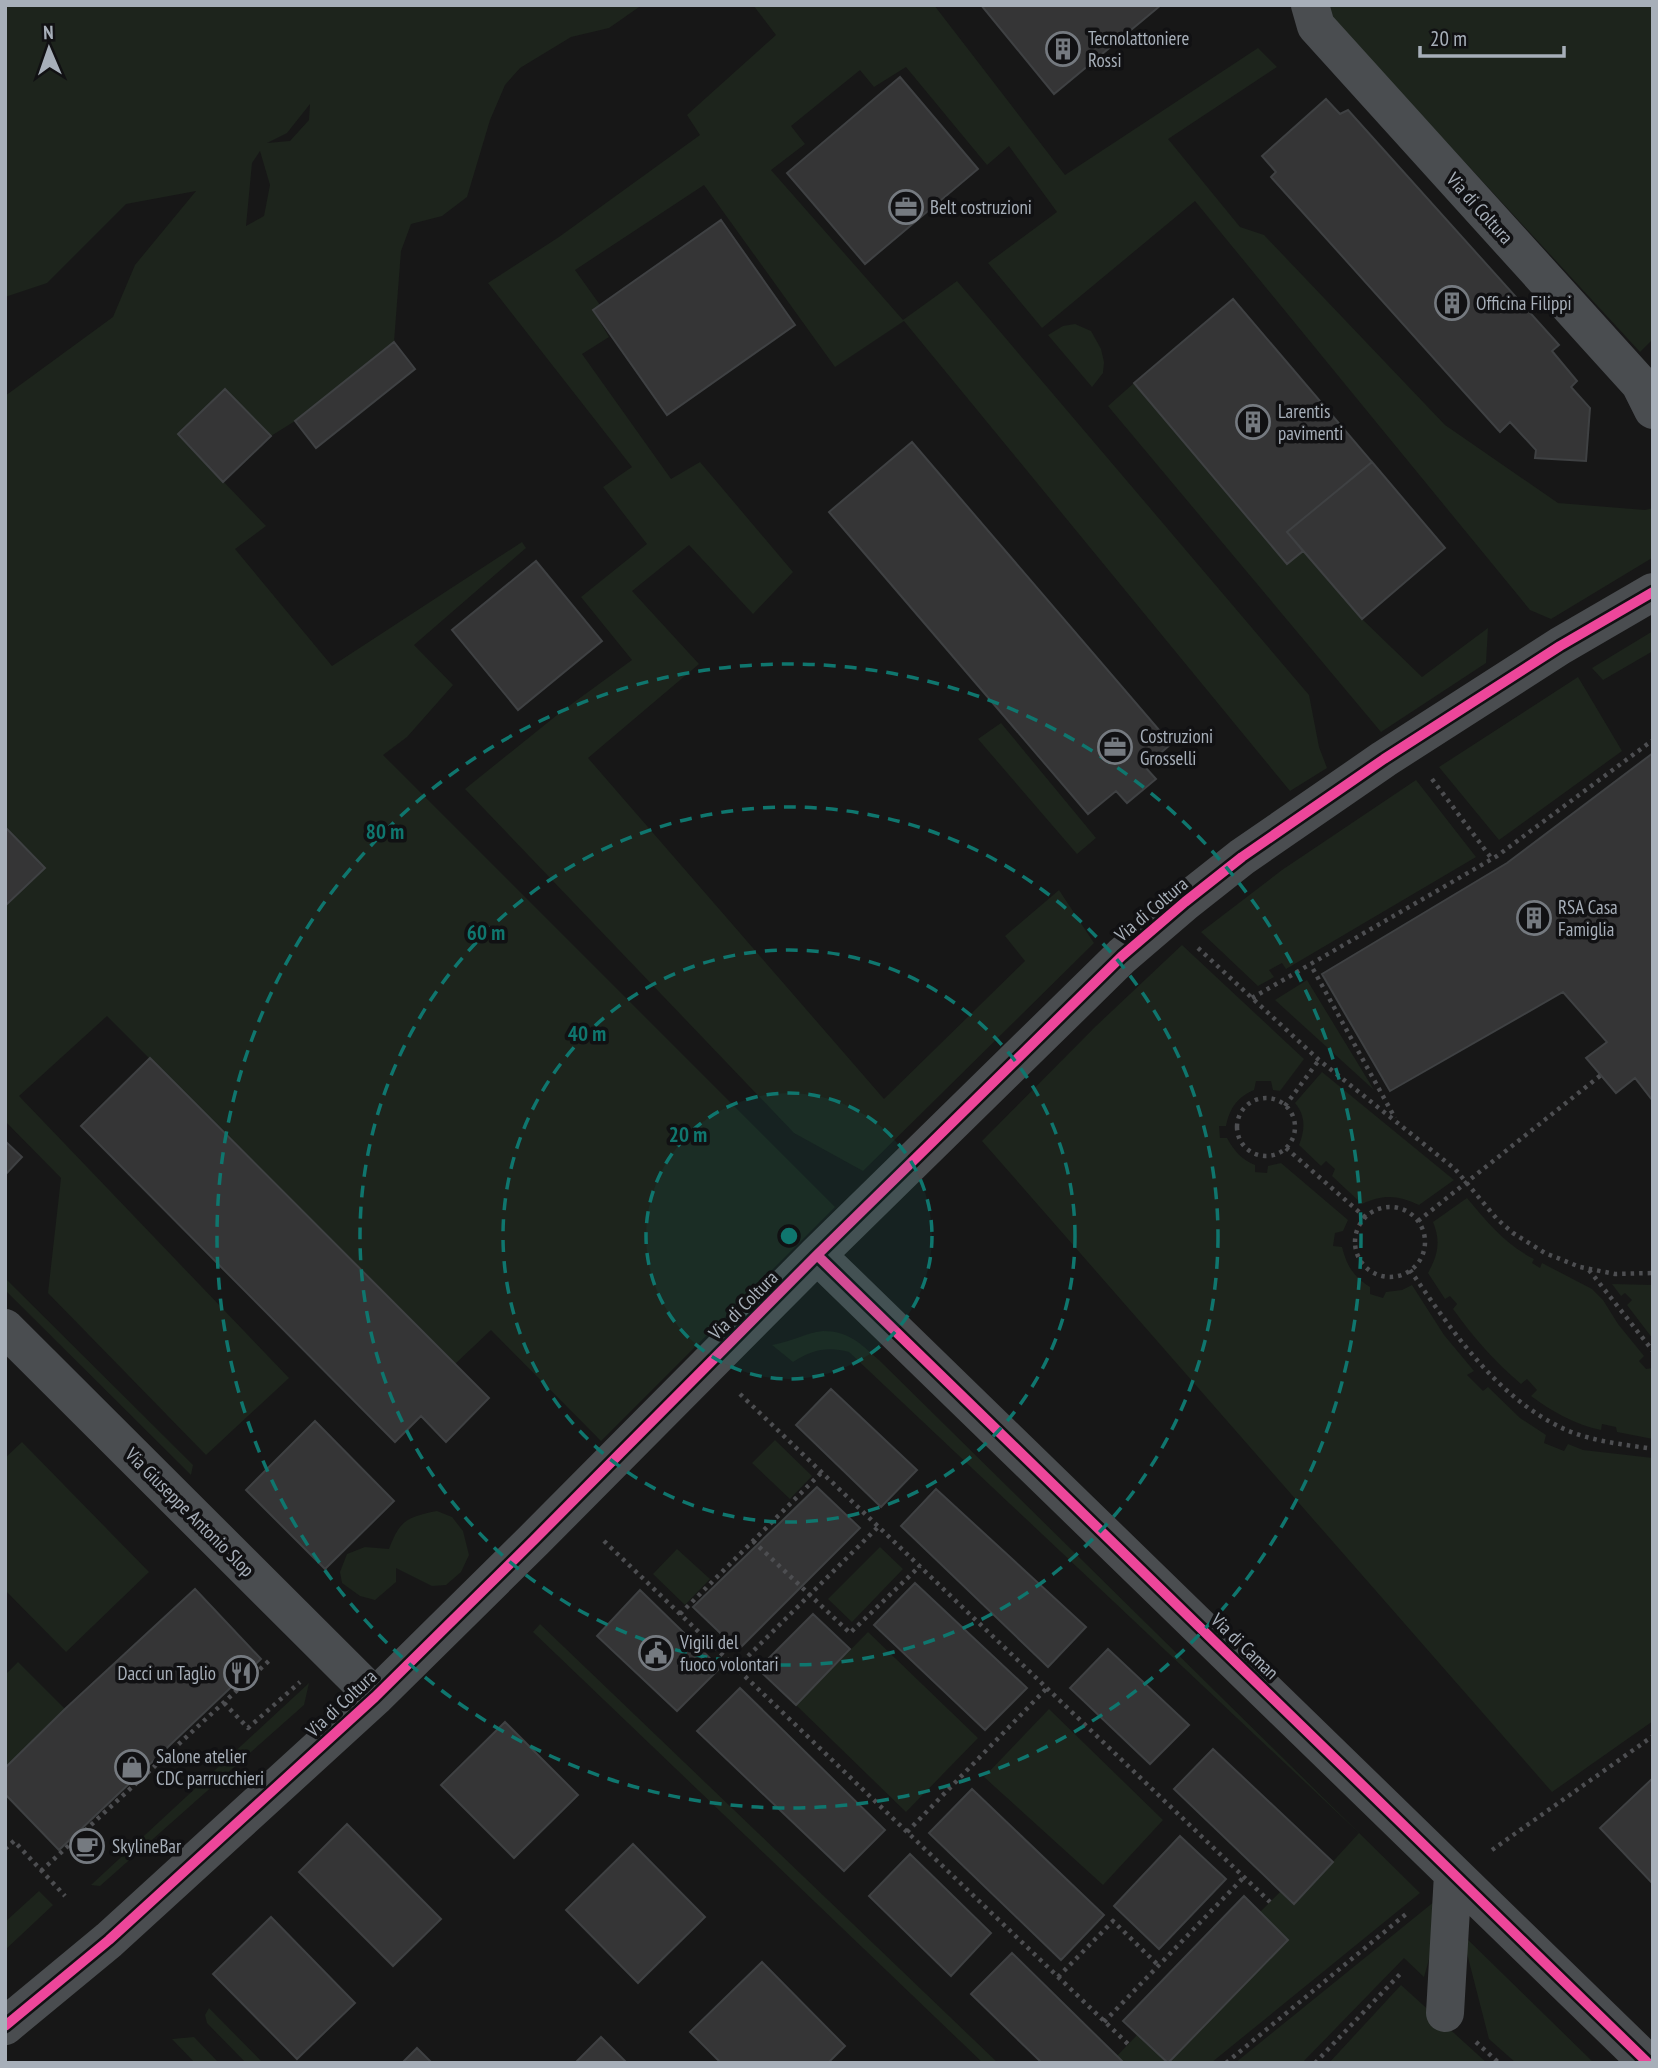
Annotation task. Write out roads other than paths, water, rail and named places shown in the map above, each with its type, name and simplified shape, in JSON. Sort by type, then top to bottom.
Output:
[{"type":"street","name":"Via di Coltura","points":[[1310,5],[1316,26],[1640,384],[1653,410]]},
{"type":"street","name":"Via di Coltura","points":[[5,2026],[109,1940],[374,1697],[817,1255],[1122,956],[1185,902],[1261,844],[1384,759],[1560,646],[1653,592]]},
{"type":"street","name":"Via di Caman","points":[[817,1255],[1648,2063]]},
{"type":"street","name":"Via Giuseppe Antonio Slop","points":[[5,1328],[374,1697]]},
{"type":"street","points":[[1445,2013],[1453,1874]]},
{"type":"place","name":"Tecnolattoniere Rossi","points":[[1063,49]]},
{"type":"place","name":"Belt costruzioni","points":[[906,207]]},
{"type":"place","name":"Officina Filippi","points":[[1452,303]]},
{"type":"place","name":"Larentis pavimenti","points":[[1253,422]]},
{"type":"place","name":"Costruzioni Grosselli","points":[[1115,747]]},
{"type":"place","name":"RSA Casa Famiglia","points":[[1534,918]]},
{"type":"place","name":"Vigili del fuoco volontari","points":[[656,1653]]},
{"type":"place","name":"Dacci un Taglio","points":[[241,1673]]},
{"type":"place","name":"Salone atelier CDC parrucchieri","points":[[132,1767]]},
{"type":"place","name":"SkylineBar","points":[[87,1846]]}]
